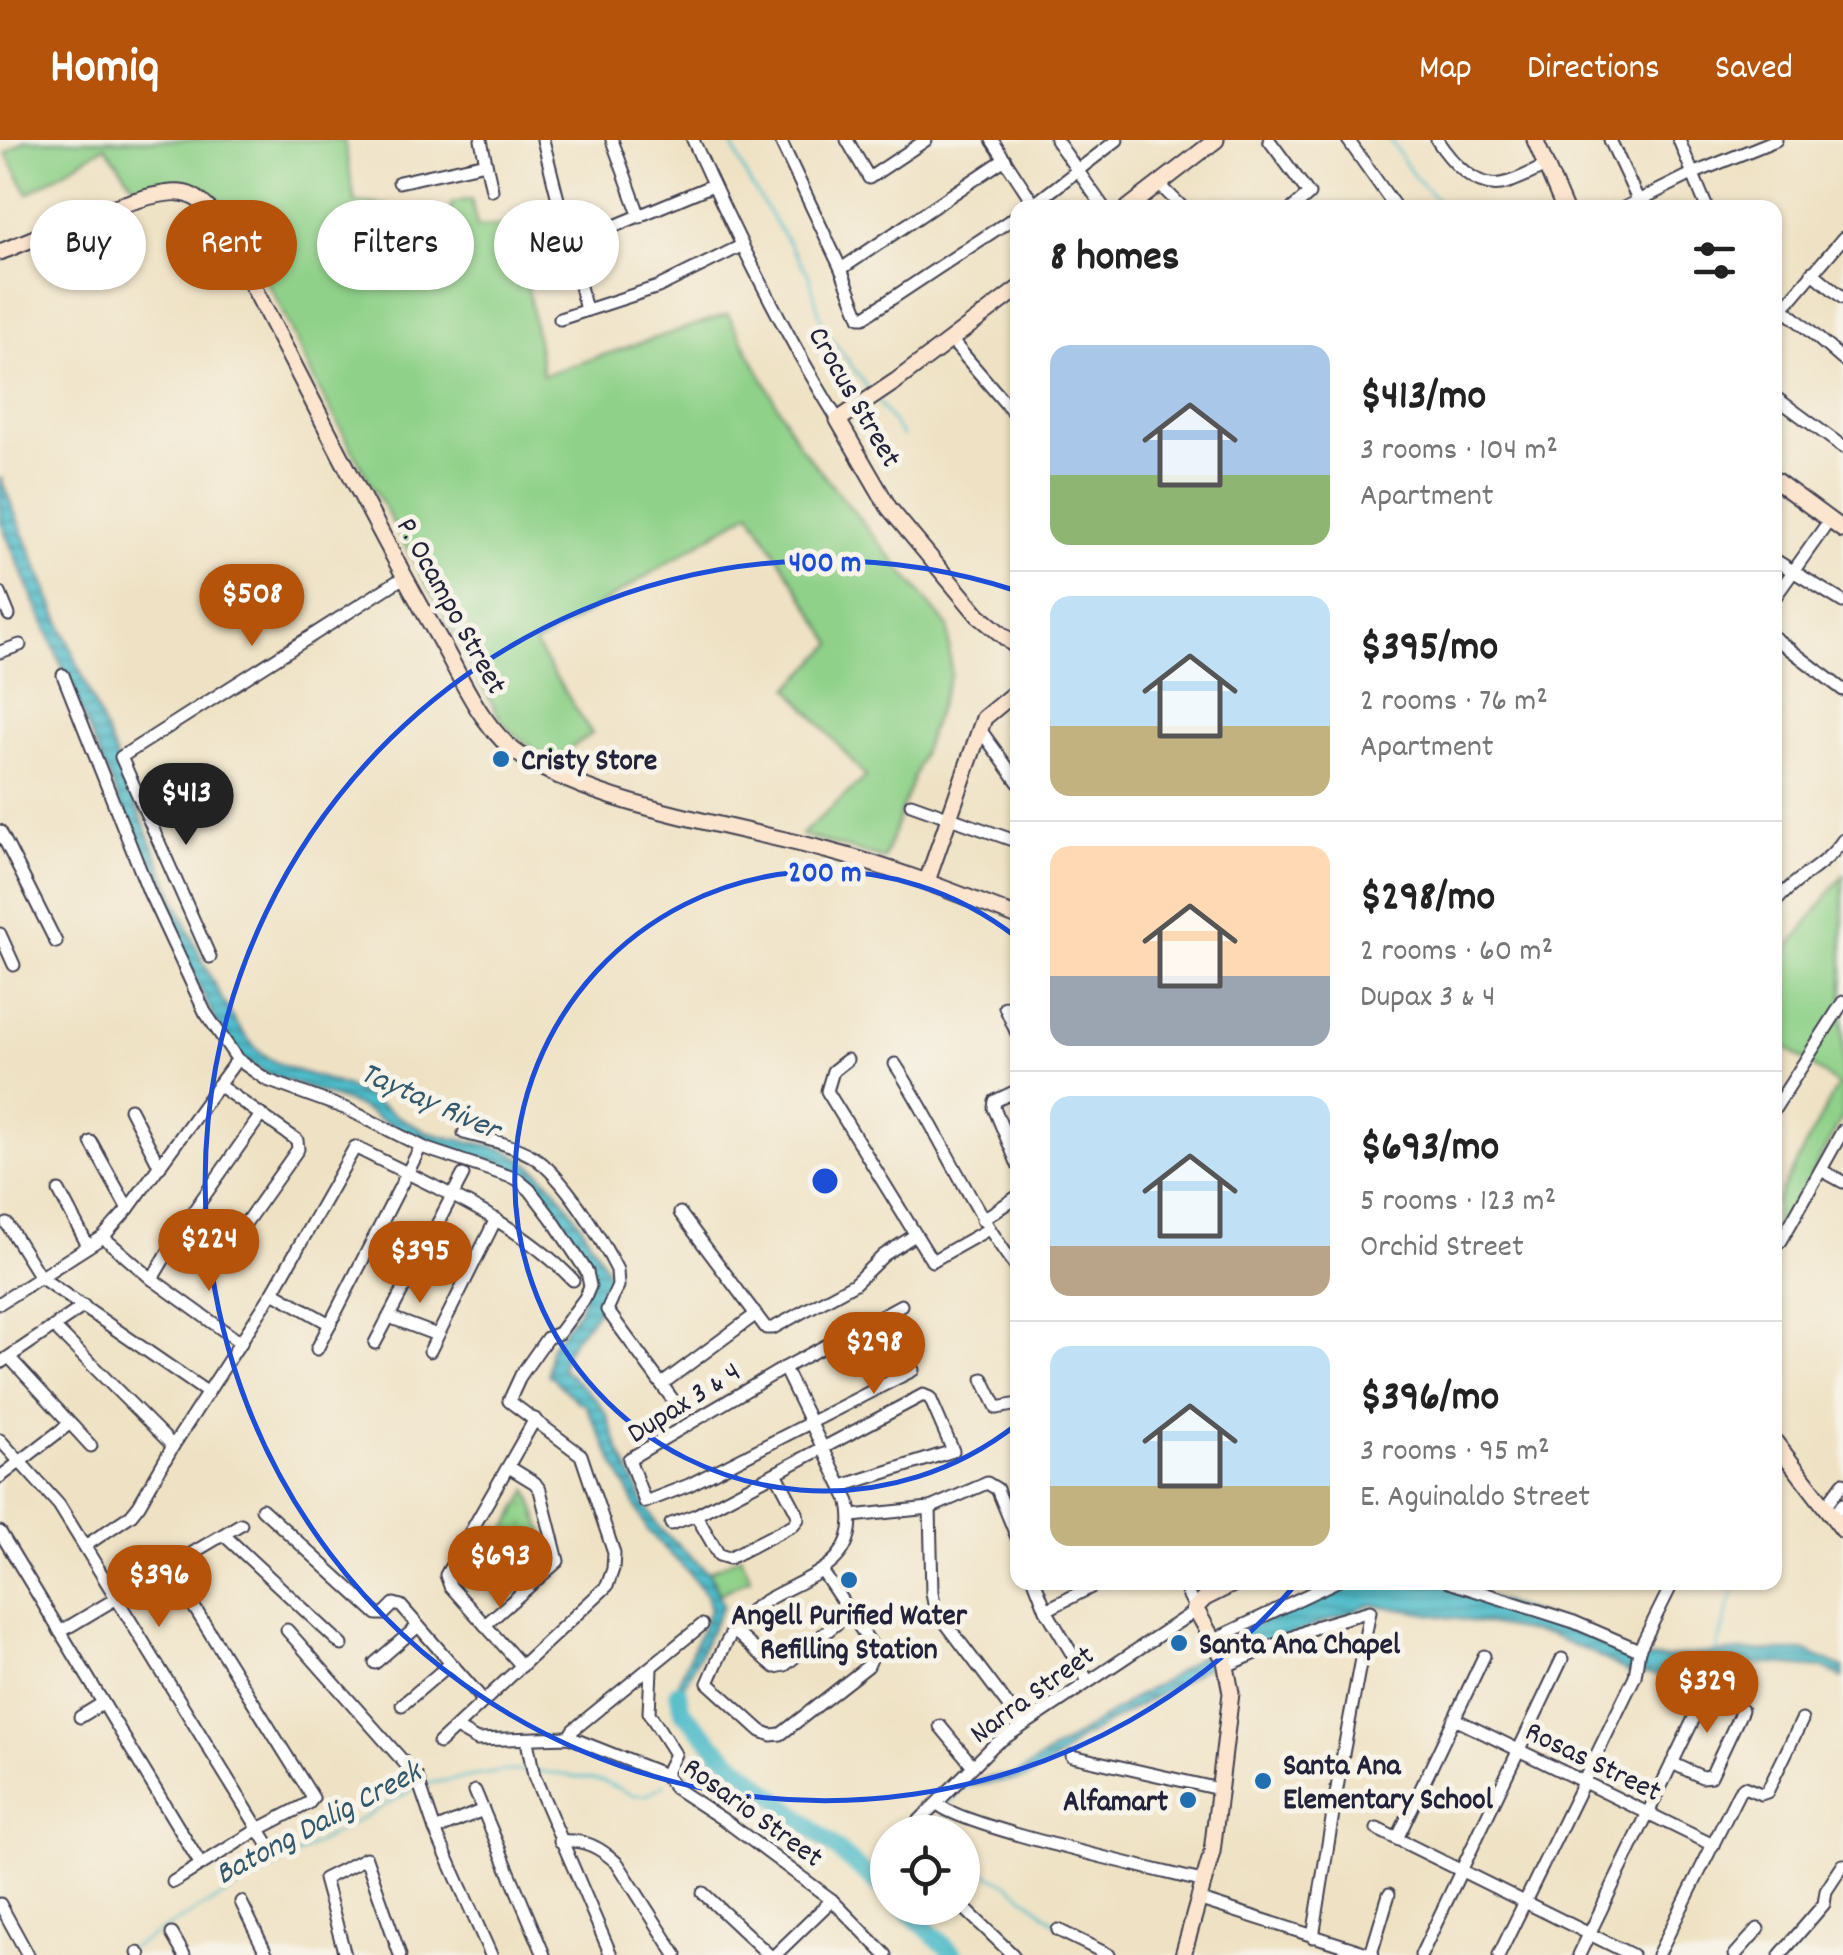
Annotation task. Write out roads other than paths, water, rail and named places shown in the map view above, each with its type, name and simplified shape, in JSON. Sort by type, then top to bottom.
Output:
[{"type":"street","points":[[481,140],[492,190]]},
{"type":"street","points":[[543,140],[558,200]]},
{"type":"street","points":[[612,140],[640,217]]},
{"type":"street","name":"Crocus Street","points":[[693,140],[741,246],[803,363],[889,508],[978,615],[1010,641]]},
{"type":"street","points":[[780,140],[841,269],[857,314],[864,318],[1010,220]]},
{"type":"street","points":[[847,140],[869,178],[926,140]]},
{"type":"street","points":[[992,140],[1028,200]]},
{"type":"street","points":[[1056,140],[1099,200]]},
{"type":"street","points":[[1039,200],[1117,140]]},
{"type":"street","points":[[1138,200],[1216,140]]},
{"type":"street","points":[[1270,140],[1309,194],[1302,200]]},
{"type":"street","points":[[1348,140],[1387,200]]},
{"type":"street","points":[[1437,140],[1456,164],[1485,183],[1502,184],[1546,166]]},
{"type":"street","points":[[1534,140],[1561,200]]},
{"type":"street","points":[[1610,140],[1638,200]]},
{"type":"street","points":[[1679,140],[1703,200]]},
{"type":"street","points":[[1647,200],[1692,174],[1776,140]]},
{"type":"street","points":[[841,269],[1005,159]]},
{"type":"street","points":[[399,182],[486,162]]},
{"type":"street","points":[[619,225],[713,184]]},
{"type":"street","points":[[1159,184],[1175,200]]},
{"type":"street","name":"P. Ocampo Street","points":[[0,252],[160,194],[191,195],[214,214],[404,577],[506,745],[589,788],[684,816],[828,850],[927,881],[1010,914]]},
{"type":"street","points":[[1782,305],[1843,238]]},
{"type":"street","points":[[560,319],[658,288],[741,246]]},
{"type":"street","points":[[1812,272],[1843,298]]},
{"type":"street","points":[[581,290],[586,310]]},
{"type":"street","points":[[838,420],[1010,299]]},
{"type":"street","points":[[1782,312],[1843,360]]},
{"type":"street","points":[[951,340],[1010,409]]},
{"type":"street","points":[[1782,402],[1843,447]]},
{"type":"street","points":[[1782,485],[1836,526],[1782,588]]},
{"type":"street","points":[[1782,565],[1843,602]]},
{"type":"street","points":[[210,957],[121,757],[404,577]]},
{"type":"street","points":[[0,593],[10,615]]},
{"type":"street","points":[[1782,643],[1843,690]]},
{"type":"street","points":[[0,652],[20,645]]},
{"type":"street","points":[[63,675],[150,892],[205,1012],[237,1059],[267,1080],[347,1109],[427,1149],[516,1179],[541,1204],[587,1272],[590,1286],[585,1298],[559,1333],[546,1338],[520,1375],[509,1402],[581,1456],[614,1553],[613,1569],[607,1586],[439,1742]]},
{"type":"street","points":[[927,881],[979,728],[984,718],[1010,697]]},
{"type":"street","points":[[979,728],[1010,771]]},
{"type":"street","points":[[911,804],[1010,839]]},
{"type":"street","points":[[0,831],[56,942]]},
{"type":"street","points":[[1782,894],[1796,879],[1835,852],[1843,840]]},
{"type":"street","points":[[0,934],[14,965]]},
{"type":"street","points":[[1782,1097],[1843,1002]]},
{"type":"street","points":[[1005,1008],[1010,1019]]},
{"type":"street","points":[[847,1060],[834,1072],[826,1092],[932,1262],[1010,1203]]},
{"type":"street","points":[[895,1064],[985,1225],[1010,1259]]},
{"type":"street","points":[[0,1303],[103,1237],[160,1167],[233,1065]]},
{"type":"street","points":[[186,1222],[220,1246],[230,1244],[298,1150],[297,1140],[218,1085]]},
{"type":"street","points":[[1010,1094],[995,1101],[994,1108],[1010,1146]]},
{"type":"street","points":[[130,1109],[160,1167]]},
{"type":"street","points":[[152,1279],[186,1222],[261,1115]]},
{"type":"street","points":[[1782,1239],[1843,1130]]},
{"type":"street","points":[[464,1133],[536,1158],[565,1190],[618,1270],[618,1286],[607,1310],[673,1400]]},
{"type":"street","points":[[91,1142],[128,1209]]},
{"type":"street","points":[[84,1546],[131,1514],[273,1292],[355,1147],[496,1219],[536,1246],[572,1280]]},
{"type":"street","points":[[317,1349],[418,1150]]},
{"type":"street","points":[[1821,1170],[1843,1182]]},
{"type":"street","points":[[375,1343],[463,1174]]},
{"type":"street","points":[[59,1191],[88,1246]]},
{"type":"street","points":[[680,1213],[766,1328],[773,1328],[854,1284],[884,1255],[915,1236]]},
{"type":"street","points":[[430,1351],[496,1219]]},
{"type":"street","points":[[6,1224],[40,1277],[208,1393]]},
{"type":"street","points":[[103,1237],[152,1279],[241,1343]]},
{"type":"street","points":[[273,1292],[330,1324]]},
{"type":"street","name":"Dupax 3 & 4","points":[[901,1305],[630,1458],[645,1502],[689,1485],[912,1370]]},
{"type":"street","points":[[84,1306],[4,1360],[90,1446]]},
{"type":"street","points":[[662,1384],[755,1315]]},
{"type":"street","points":[[389,1317],[437,1335]]},
{"type":"street","points":[[54,1327],[173,1446]]},
{"type":"street","points":[[784,1368],[842,1486],[852,1516],[848,1543],[840,1556],[822,1571],[750,1612],[733,1630],[708,1682],[761,1731],[780,1734],[868,1666],[873,1658],[875,1650],[822,1571]]},
{"type":"street","points":[[983,1379],[998,1408],[1010,1406]]},
{"type":"street","points":[[671,1524],[696,1515],[923,1395],[930,1398],[952,1452],[842,1486]]},
{"type":"street","points":[[522,1666],[450,1586],[446,1574],[536,1419]]},
{"type":"street","points":[[0,1477],[68,1424]]},
{"type":"street","points":[[0,1440],[59,1506],[274,1854]]},
{"type":"street","points":[[1782,1450],[1836,1514]]},
{"type":"street","points":[[485,1624],[558,1561],[540,1490],[536,1483],[509,1467]]},
{"type":"street","points":[[696,1515],[719,1555],[728,1558],[794,1525],[797,1513],[776,1473]]},
{"type":"street","points":[[1836,1514],[1843,1483]]},
{"type":"street","points":[[852,1516],[930,1508],[992,1484],[1010,1523]]},
{"type":"street","points":[[930,1508],[935,1609],[1022,1724]]},
{"type":"street","points":[[262,1509],[377,1614],[384,1614],[398,1604],[484,1701]]},
{"type":"street","points":[[60,1632],[241,1524]]},
{"type":"street","points":[[0,1532],[202,1865]]},
{"type":"street","points":[[224,1535],[342,1646]]},
{"type":"street","points":[[169,1567],[312,1792],[310,1803],[173,1882]]},
{"type":"street","points":[[1038,1590],[1088,1681]]},
{"type":"street","points":[[1046,1610],[1085,1590]]},
{"type":"street","points":[[1183,1955],[1205,1882],[1231,1693],[1226,1663],[1186,1590]]},
{"type":"street","points":[[1195,1608],[1221,1590]]},
{"type":"street","points":[[1213,1642],[1319,1590]]},
{"type":"street","points":[[1473,1590],[1574,1622],[1639,1652]]},
{"type":"street","points":[[1499,1955],[1635,1676],[1639,1652],[1670,1590]]},
{"type":"street","name":"Narra Street","points":[[935,1815],[945,1809],[972,1766],[1022,1724],[1183,1621],[1195,1608]]},
{"type":"street","points":[[1226,1663],[1318,1626],[1370,1611],[1313,1937]]},
{"type":"street","points":[[733,1630],[775,1668],[850,1613]]},
{"type":"street","points":[[569,1738],[573,1730],[702,1625]]},
{"type":"street","points":[[374,1664],[417,1627]]},
{"type":"street","points":[[287,1630],[417,1776],[490,1955]]},
{"type":"street","points":[[1397,1838],[1484,1656]]},
{"type":"street","points":[[1438,1955],[1423,1952],[1562,1660]]},
{"type":"street","points":[[402,1705],[450,1664]]},
{"type":"street","points":[[651,1668],[649,1713],[675,1754],[664,1775]]},
{"type":"street","points":[[80,1717],[102,1703]]},
{"type":"street","points":[[1672,1762],[1702,1777],[1710,1776],[1742,1710]]},
{"type":"street","points":[[1578,1955],[1697,1712]]},
{"type":"street","name":"Rosas Street","points":[[1454,1718],[1712,1845]]},
{"type":"street","points":[[1658,1955],[1744,1787],[1761,1794],[1767,1792],[1802,1720]]},
{"type":"street","points":[[940,1726],[972,1766]]},
{"type":"street","name":"Rosario Street","points":[[456,1728],[477,1740],[569,1738],[664,1775],[675,1788],[832,1900],[886,1955]]},
{"type":"street","points":[[527,1741],[533,1771],[560,1841],[610,1955]]},
{"type":"street","points":[[1072,1756],[1220,1790]]},
{"type":"street","points":[[476,1791],[544,1955]]},
{"type":"street","points":[[945,1809],[1205,1882]]},
{"type":"street","points":[[436,1830],[483,1810]]},
{"type":"street","points":[[1377,1829],[1632,1955]]},
{"type":"street","points":[[560,1841],[580,1839],[607,1853],[676,1955]]},
{"type":"street","points":[[345,1955],[324,1879],[366,1858],[400,1955]]},
{"type":"street","points":[[1780,1955],[1824,1904],[1826,1891],[1843,1864]]},
{"type":"street","points":[[703,1894],[772,1955],[832,1900]]},
{"type":"street","points":[[1201,1900],[1372,1955],[1390,1894]]},
{"type":"street","points":[[241,1902],[266,1955]]},
{"type":"street","points":[[0,1904],[28,1955]]},
{"type":"street","points":[[980,1923],[1013,1955]]},
{"type":"street","points":[[1736,1955],[1758,1929]]},
{"type":"street","points":[[1058,1930],[1110,1955]]},
{"type":"street","points":[[172,1934],[184,1955]]},
{"type":"water","points":[[0,477],[177,904],[214,985],[251,1043],[282,1065],[353,1090],[431,1133],[492,1146],[520,1158],[552,1185],[609,1274],[605,1300],[571,1343],[562,1368],[596,1399],[607,1415],[645,1505],[660,1529],[708,1572],[723,1605],[682,1690],[682,1711],[674,1692],[710,1610],[706,1595],[648,1531],[585,1404],[548,1374],[550,1348],[579,1310],[591,1269],[570,1232],[528,1178],[501,1163],[425,1144],[353,1104],[270,1075],[243,1060],[219,1028],[188,964],[0,520]]},
{"type":"water","points":[[1329,1590],[1463,1590],[1575,1628],[1627,1655],[1645,1659],[1741,1651],[1806,1651],[1843,1668],[1843,1678],[1823,1668],[1776,1664],[1730,1664],[1668,1677],[1627,1672],[1550,1635],[1371,1604],[1203,1669],[1079,1740],[1027,1778],[967,1786],[990,1777],[1014,1776],[1224,1639]]},
{"type":"waterway","points":[[730,140],[748,180],[809,275],[823,327],[868,388]]},
{"type":"waterway","points":[[1390,140],[1413,175],[1436,200]]},
{"type":"waterway","points":[[879,403],[902,436]]},
{"type":"waterway","points":[[1716,1653],[1734,1590]]},
{"type":"waterway","name":"Taytay River","points":[[678,1692],[682,1711],[717,1748],[870,1878]]},
{"type":"waterway","name":"Batong Dalig Creek","points":[[690,1773],[704,1768],[717,1748]]},
{"type":"waterway","name":"Batong Dalig Creek","points":[[424,1784],[530,1771]]},
{"type":"waterway","name":"Batong Dalig Creek","points":[[538,1771],[603,1781],[632,1795],[647,1795],[665,1784]]},
{"type":"waterway","points":[[948,1806],[960,1790],[970,1785]]},
{"type":"waterway","name":"Batong Dalig Creek","points":[[118,1955],[417,1787]]},
{"type":"waterway","points":[[980,1870],[1011,1886],[1057,1924]]},
{"type":"waterway","name":"Taytay River","points":[[922,1925],[955,1955]]},
{"type":"place","name":"Cristy Store","points":[[501,759]]},
{"type":"place","name":"Angell Purified Water Refilling Station","points":[[849,1580]]},
{"type":"place","name":"Santa Ana Chapel","points":[[1179,1643]]},
{"type":"place","name":"Santa Ana Elementary School","points":[[1263,1781]]},
{"type":"place","name":"Alfamart","points":[[1188,1800]]}]
